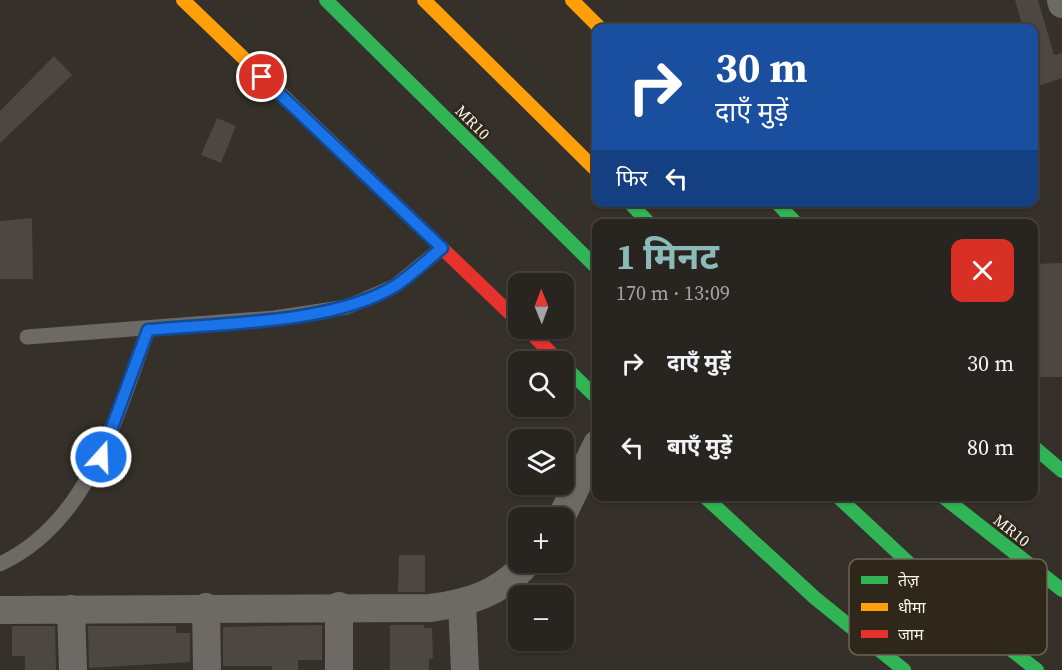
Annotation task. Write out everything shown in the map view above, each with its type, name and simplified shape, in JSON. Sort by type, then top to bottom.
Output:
[{"type":"main road","points":[[183,0],[508,311]]},
{"type":"main road","name":"MR10","points":[[326,0],[592,263]]},
{"type":"main road","points":[[424,0],[592,166]]},
{"type":"main road","points":[[572,0],[596,24]]},
{"type":"main road","points":[[634,207],[645,219]]},
{"type":"main road","points":[[781,207],[792,219]]},
{"type":"main road","points":[[537,339],[549,351]]},
{"type":"main road","points":[[574,376],[592,393]]},
{"type":"main road","points":[[1038,450],[1062,471]]},
{"type":"main road","points":[[709,501],[815,598],[849,626]]},
{"type":"main road","points":[[842,501],[905,559]]},
{"type":"main road","name":"MR10","points":[[948,501],[1022,559]]},
{"type":"main road","name":"MR10","points":[[1047,578],[1062,590]]},
{"type":"main road","points":[[885,655],[904,670]]},
{"type":"main road","points":[[1018,655],[1037,670]]},
{"type":"street","points":[[566,507],[592,454]]},
{"type":"street","points":[[0,610],[339,606],[430,608],[462,604],[492,593],[515,573]]},
{"type":"street","points":[[462,604],[465,670]]},
{"type":"street","points":[[339,606],[339,670]]},
{"type":"street","points":[[206,607],[207,670]]},
{"type":"street","points":[[71,609],[73,670]]},
{"type":"lane","points":[[27,337],[148,330],[274,318],[347,307],[395,286],[442,248]]},
{"type":"lane","points":[[0,564],[21,554],[62,517],[101,457],[148,330]]},
{"type":"building","points":[[1015,0],[1038,0],[1054,55],[1062,53],[1062,78],[1039,86],[1038,24],[1022,24]]},
{"type":"building","points":[[54,56],[72,75],[0,143],[0,111]]},
{"type":"building","points":[[217,118],[236,126],[221,163],[201,155]]},
{"type":"building","points":[[32,218],[33,279],[0,279],[0,221]]},
{"type":"building","points":[[1062,263],[1062,377],[1038,377],[1038,264]]},
{"type":"building","points":[[399,555],[425,555],[425,592],[398,592]]},
{"type":"building","points":[[322,625],[322,660],[298,660],[298,670],[272,670],[272,666],[223,666],[223,627]]},
{"type":"building","points":[[390,625],[424,625],[424,628],[432,628],[433,658],[429,659],[429,670],[390,670]]},
{"type":"building","points":[[12,626],[55,626],[56,670],[25,670],[25,656],[12,656]]},
{"type":"building","points":[[88,626],[176,626],[176,633],[190,633],[190,662],[89,668]]},
{"type":"traffic: fast","points":[[326,0],[592,263]]},
{"type":"traffic: fast","points":[[634,207],[645,219]]},
{"type":"traffic: fast","points":[[781,207],[792,219]]},
{"type":"traffic: fast","points":[[574,376],[592,393]]},
{"type":"traffic: fast","points":[[1038,450],[1062,471]]},
{"type":"traffic: fast","points":[[709,501],[815,598],[849,626]]},
{"type":"traffic: fast","points":[[842,501],[905,559]]},
{"type":"traffic: fast","points":[[948,501],[1022,559]]},
{"type":"traffic: fast","points":[[1047,578],[1062,590]]},
{"type":"traffic: fast","points":[[885,655],[904,670]]},
{"type":"traffic: fast","points":[[1018,655],[1037,670]]},
{"type":"traffic: slow","points":[[183,0],[351,161]]},
{"type":"traffic: slow","points":[[424,0],[592,166]]},
{"type":"traffic: slow","points":[[572,0],[596,24]]},
{"type":"traffic: jam","points":[[351,161],[508,311]]},
{"type":"traffic: jam","points":[[537,339],[549,351]]},
{"type":"route","points":[[101,457],[148,330],[274,318],[347,307],[395,286],[442,248],[262,77]]}]
